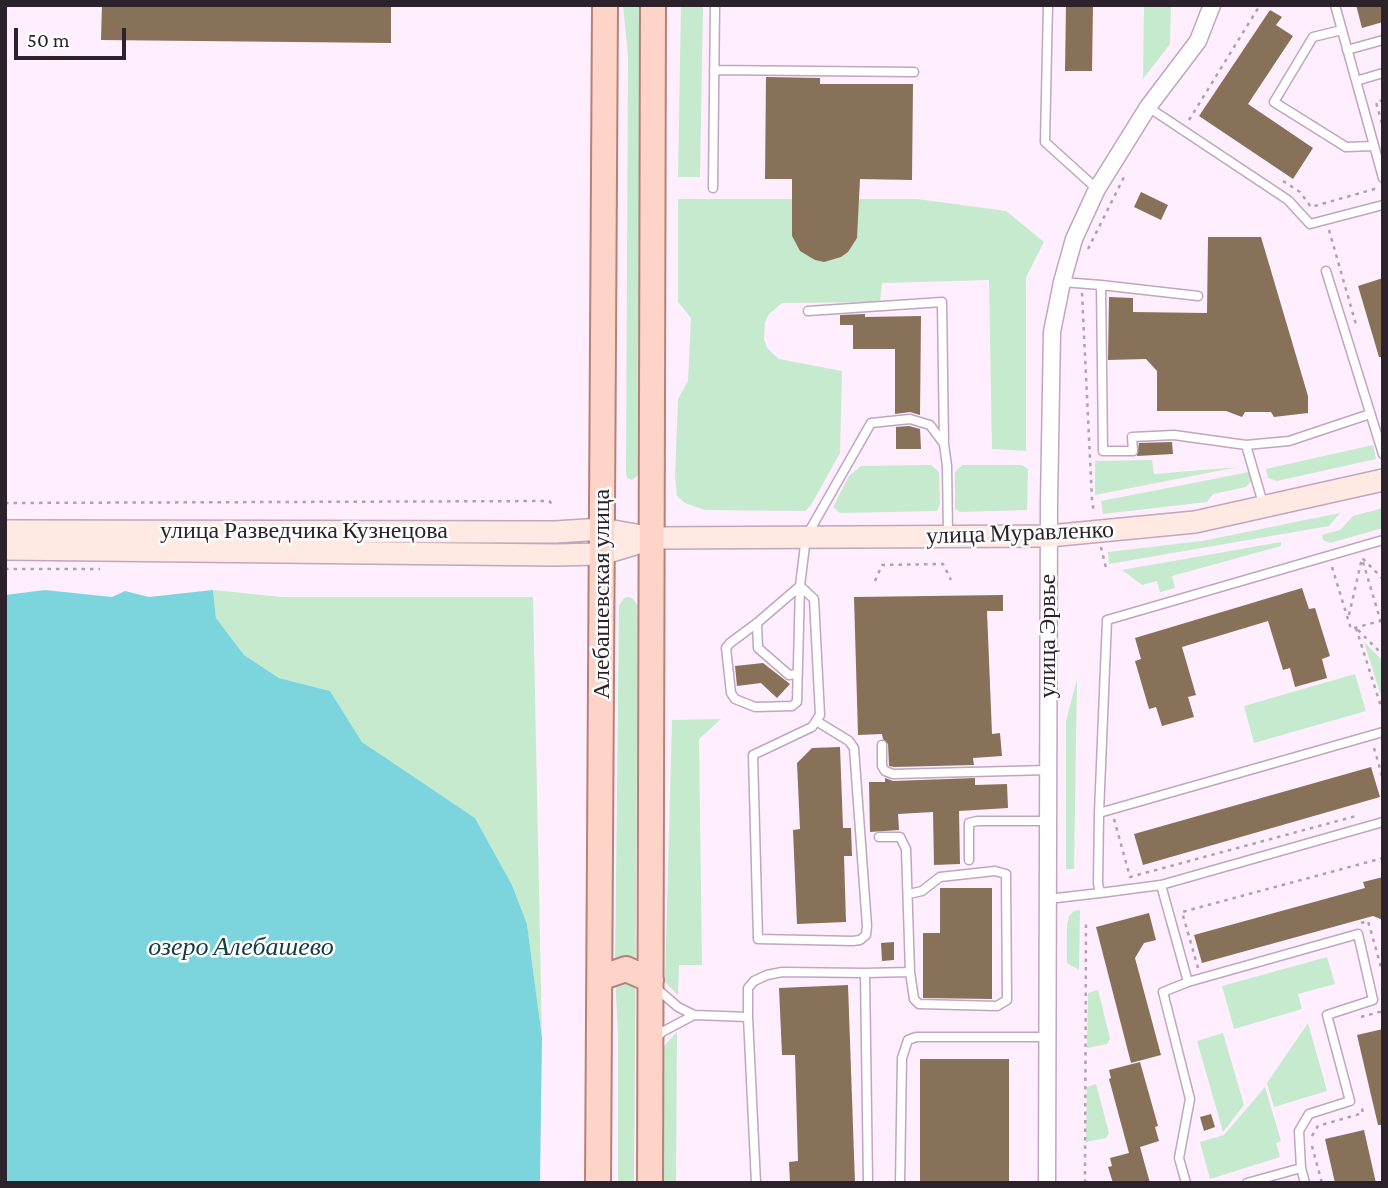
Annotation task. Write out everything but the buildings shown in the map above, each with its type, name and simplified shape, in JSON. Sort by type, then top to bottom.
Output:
[{"type":"main road","name":"Алебашевская улица","points":[[598,1183],[605,5]]},
{"type":"main road","name":"Алебашевская улица","points":[[650,1183],[653,5]]},
{"type":"main road","name":"улица Муравленко","points":[[653,538],[1049,536],[1195,522],[1383,481]]},
{"type":"main road","name":"улица Разведчика Кузнецова","points":[[5,531],[555,532],[602,529],[653,538]]},
{"type":"main road","name":"улица Разведчика Кузнецова","points":[[5,549],[602,554],[653,538]]},
{"type":"main road","points":[[600,978],[626,969],[650,980]]},
{"type":"street","name":"улица Эрвье","points":[[1047,1183],[1052,332],[1074,239],[1097,189],[1148,107],[1198,41],[1212,5]]},
{"type":"lane","points":[[713,188],[715,5]]},
{"type":"lane","points":[[1048,5],[1045,142],[1097,189]]},
{"type":"lane","points":[[1335,5],[1383,178]]},
{"type":"lane","points":[[1342,30],[1313,37],[1274,102],[1346,147],[1374,146]]},
{"type":"lane","points":[[1347,50],[1383,40]]},
{"type":"lane","points":[[714,70],[914,72]]},
{"type":"lane","points":[[1356,81],[1383,73]]},
{"type":"lane","points":[[1148,107],[1288,200],[1310,224],[1383,205]]},
{"type":"lane","points":[[1326,271],[1383,454]]},
{"type":"lane","points":[[1062,282],[1198,296]]},
{"type":"lane","points":[[1101,285],[1103,451],[1133,451],[1132,437],[1174,436],[1246,445],[1289,441],[1370,414]]},
{"type":"lane","points":[[808,311],[942,302],[948,537]]},
{"type":"lane","points":[[800,586],[757,623],[733,639],[726,648],[731,693],[735,699],[755,707],[792,706],[797,702],[800,586],[806,537],[870,422],[910,419],[930,425],[944,444]]},
{"type":"lane","points":[[1246,445],[1264,507]]},
{"type":"lane","points":[[1100,893],[1099,813],[1107,620],[1383,540]]},
{"type":"lane","points":[[800,586],[814,599],[820,715],[813,727],[754,755],[758,939],[853,941],[866,935],[854,748],[849,741],[818,722]]},
{"type":"lane","points":[[757,623],[758,648],[789,675],[797,674]]},
{"type":"lane","points":[[1099,813],[1382,734]]},
{"type":"lane","points":[[882,745],[882,766],[885,771],[893,774],[1048,770]]},
{"type":"lane","points":[[969,860],[969,823],[1048,821]]},
{"type":"lane","points":[[1048,899],[1161,885],[1383,822]]},
{"type":"lane","points":[[878,837],[900,837],[904,842],[909,894],[910,972],[914,999],[919,1004],[1003,1005],[1007,1000],[1006,874],[995,871],[940,877],[922,891],[909,894]]},
{"type":"lane","points":[[1161,885],[1188,982]]},
{"type":"lane","points":[[1186,1183],[1180,1158],[1190,1099],[1163,992],[1188,982],[1358,934],[1373,1000],[1327,1015],[1350,1101],[1309,1114],[1299,1131],[1301,1168],[1305,1183]]},
{"type":"lane","points":[[755,1183],[748,988],[754,981],[782,972],[910,972]]},
{"type":"lane","points":[[865,973],[868,1183]]},
{"type":"lane","points":[[650,980],[658,991],[678,1007],[694,1015],[748,1017]]},
{"type":"lane","points":[[650,1046],[662,1032],[694,1015]]},
{"type":"lane","points":[[900,1183],[901,1058],[908,1040],[916,1037],[1048,1037]]},
{"type":"lane","points":[[1247,1183],[1301,1168]]},
{"type":"path","points":[[1199,127],[1188,120],[1261,5]]},
{"type":"path","points":[[1383,100],[1376,103],[1383,127]]},
{"type":"path","points":[[1278,178],[1300,192],[1311,207],[1383,187]]},
{"type":"path","points":[[1320,205],[1360,337]]},
{"type":"path","points":[[5,503],[548,502],[555,507]]},
{"type":"path","points":[[1329,555],[1351,629],[1381,620]]},
{"type":"path","points":[[1348,618],[1362,558]]},
{"type":"path","points":[[1362,558],[1383,579]]},
{"type":"path","points":[[1362,558],[1383,629]]},
{"type":"path","points":[[876,581],[883,565],[943,564],[951,580]]},
{"type":"path","points":[[1356,628],[1383,655]]},
{"type":"path","points":[[1356,628],[1383,713]]},
{"type":"path","points":[[1383,745],[1374,748],[1383,779]]},
{"type":"path","points":[[1114,817],[1129,877],[1356,816]]},
{"type":"path","points":[[1198,969],[1182,912],[1383,858]]},
{"type":"path","points":[[1355,924],[1368,920],[1383,974]]},
{"type":"path","points":[[1085,1183],[1086,921]]},
{"type":"green space","points":[[623,5],[641,5],[639,474],[632,480],[627,478],[626,473],[628,55]]},
{"type":"green space","points":[[681,5],[703,5],[700,177],[678,177]]},
{"type":"green space","points":[[1144,5],[1171,5],[1170,44],[1143,79]]},
{"type":"green space","points":[[678,199],[917,199],[1006,211],[1044,242],[1026,277],[1026,451],[992,449],[989,280],[882,283],[880,302],[782,303],[769,314],[765,322],[764,339],[767,348],[779,359],[842,371],[840,453],[811,505],[805,511],[705,510],[685,503],[677,496],[675,476],[678,399],[688,381],[691,318],[678,302]]},
{"type":"green space","points":[[1373,445],[1376,459],[1277,481],[1268,478],[1266,469]]},
{"type":"green space","points":[[1152,460],[1154,474],[1238,467],[1095,495],[1095,461]]},
{"type":"green space","points":[[931,465],[939,472],[940,504],[937,511],[840,513],[833,507],[849,476],[861,466]]},
{"type":"green space","points":[[962,465],[1022,465],[1028,469],[1027,510],[960,512],[955,509],[955,472]]},
{"type":"green space","points":[[1249,472],[1251,481],[1246,487],[1213,494],[1207,502],[1103,514],[1101,501]]},
{"type":"green space","points":[[1383,508],[1383,528],[1330,543],[1323,540],[1322,535],[1340,530],[1353,516]]},
{"type":"green space","points":[[1340,513],[1329,526],[1109,564],[1108,552],[1202,541]]},
{"type":"green space","points":[[1281,542],[1281,546],[1172,576],[1175,588],[1160,592],[1157,581],[1142,585],[1122,570]]},
{"type":"green space","points":[[213,590],[282,597],[533,597],[542,1038],[527,924],[512,885],[475,818],[362,742],[330,691],[279,678],[244,655],[216,618]]},
{"type":"green space","points":[[629,597],[638,606],[634,1183],[618,1183],[618,1035],[615,976],[619,606],[624,598]]},
{"type":"green space","points":[[1364,642],[1383,661],[1383,702]]},
{"type":"green space","points":[[1355,674],[1366,711],[1254,743],[1244,706]]},
{"type":"green space","points":[[1077,679],[1074,869],[1066,869],[1066,721]]},
{"type":"green space","points":[[721,719],[699,739],[702,965],[679,965],[678,995],[665,982],[672,720]]},
{"type":"green space","points":[[1080,910],[1079,970],[1067,963],[1067,925],[1069,916]]},
{"type":"green space","points":[[1327,957],[1335,984],[1298,994],[1302,1009],[1234,1029],[1222,986]]},
{"type":"green space","points":[[1098,990],[1110,1039],[1107,1044],[1087,1048],[1088,993]]},
{"type":"green space","points":[[1308,1023],[1327,1091],[1274,1107],[1267,1083]]},
{"type":"green space","points":[[677,1032],[676,1183],[662,1183],[663,1047]]},
{"type":"green space","points":[[1223,1033],[1244,1105],[1223,1132],[1197,1041]]},
{"type":"green space","points":[[1096,1084],[1109,1133],[1106,1138],[1086,1142],[1087,1087]]},
{"type":"green space","points":[[1265,1087],[1281,1141],[1276,1143],[1280,1157],[1210,1179],[1200,1142],[1224,1135]]},
{"type":"water","name":"озеро Алебашево","points":[[45,590],[112,597],[125,591],[149,597],[213,590],[216,618],[244,655],[279,678],[330,691],[362,742],[475,818],[512,885],[527,924],[542,1038],[540,1183],[5,1183],[5,595]]}]
